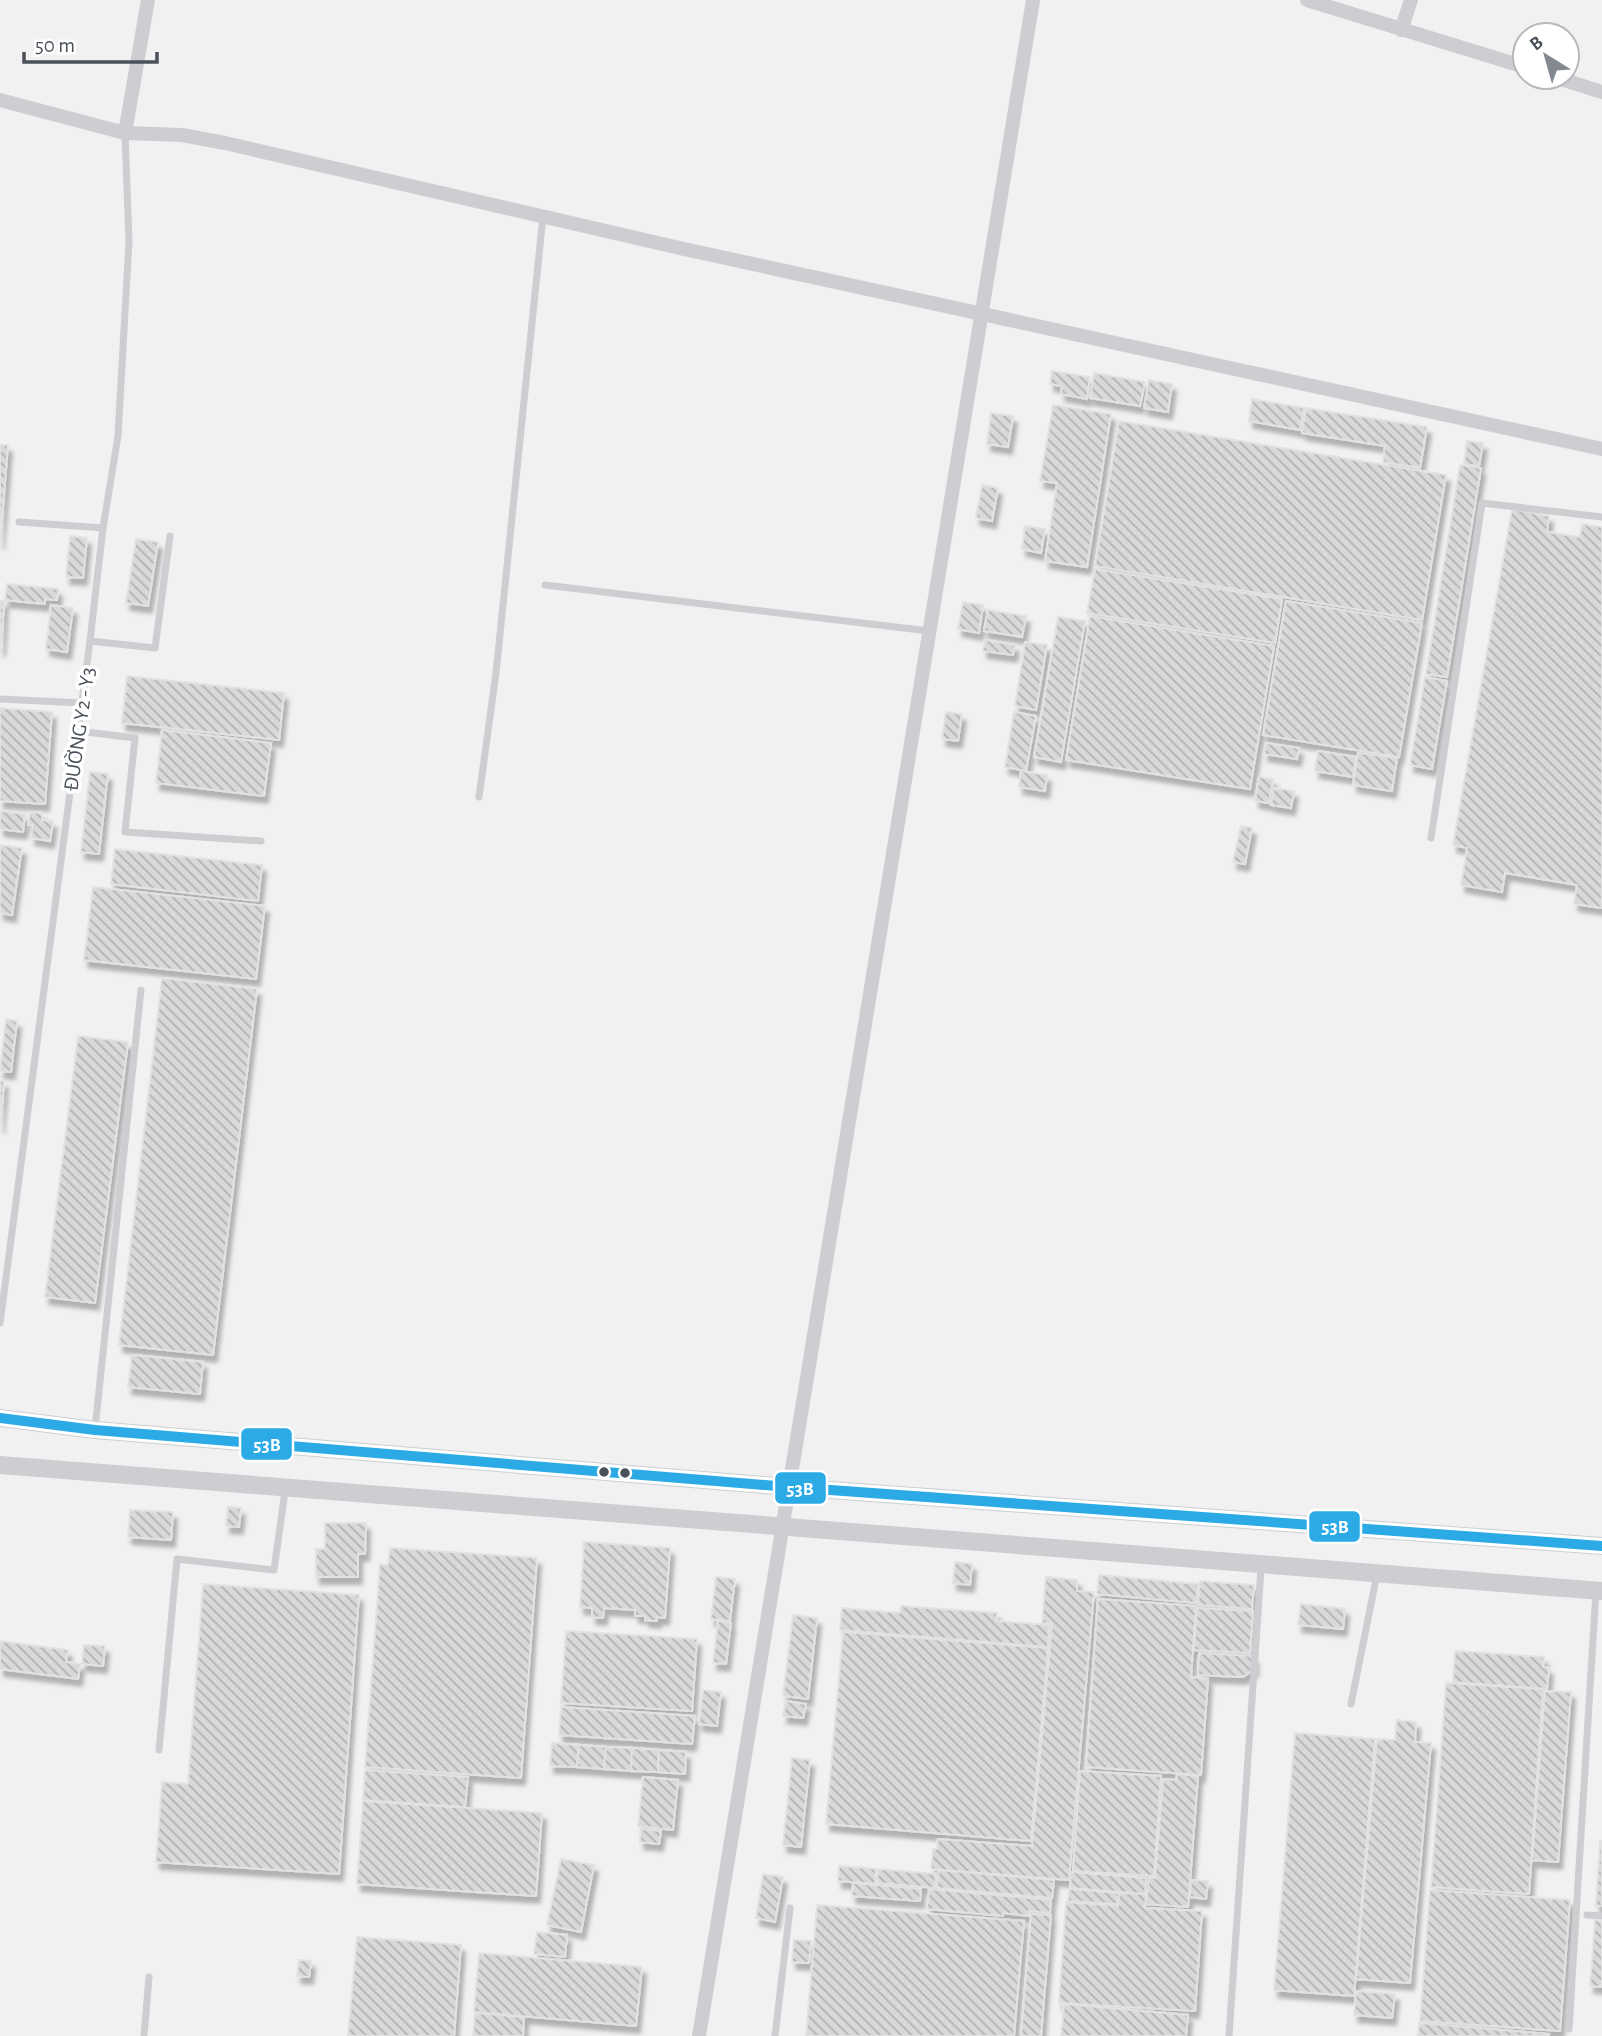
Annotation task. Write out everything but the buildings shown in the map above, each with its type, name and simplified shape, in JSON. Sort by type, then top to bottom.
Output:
[{"type":"street","points":[[125,133],[148,0]]},
{"type":"street","points":[[699,2036],[1033,0]]},
{"type":"street","points":[[1307,0],[1511,63]]},
{"type":"street","points":[[1401,30],[1411,0]]},
{"type":"street","points":[[1581,85],[1602,92]]},
{"type":"street","points":[[0,100],[125,133],[182,135],[225,143],[684,250],[1602,449]]},
{"type":"street","points":[[0,1418],[95,1430],[789,1487],[1602,1546]]},
{"type":"street","points":[[0,1465],[783,1531],[1261,1568],[1378,1573],[1599,1590]]},
{"type":"lane","name":"ĐƯỜNG Y2 - Y3","points":[[0,1323],[103,528],[118,436],[128,255],[125,133]]},
{"type":"lane","points":[[479,797],[496,673],[542,216]]},
{"type":"lane","points":[[1430,838],[1482,503],[1602,517]]},
{"type":"lane","points":[[19,522],[103,528]]},
{"type":"lane","points":[[90,641],[155,648],[170,536]]},
{"type":"lane","points":[[545,585],[929,631]]},
{"type":"lane","points":[[0,699],[82,703]]},
{"type":"lane","points":[[78,731],[135,738],[125,832],[261,841]]},
{"type":"lane","points":[[95,1430],[141,989]]},
{"type":"lane","points":[[159,1750],[177,1559],[274,1570],[285,1490]]},
{"type":"lane","points":[[1229,2036],[1261,1568]]},
{"type":"lane","points":[[1351,1703],[1378,1573]]},
{"type":"lane","points":[[1569,2029],[1599,1590]]},
{"type":"lane","points":[[775,2036],[790,1908]]},
{"type":"lane","points":[[1587,1915],[1602,1916]]},
{"type":"lane","points":[[144,2036],[149,1977]]},
{"type":"transit line","name":"53B","points":[[0,1418],[95,1430],[789,1487],[1602,1546]]}]
